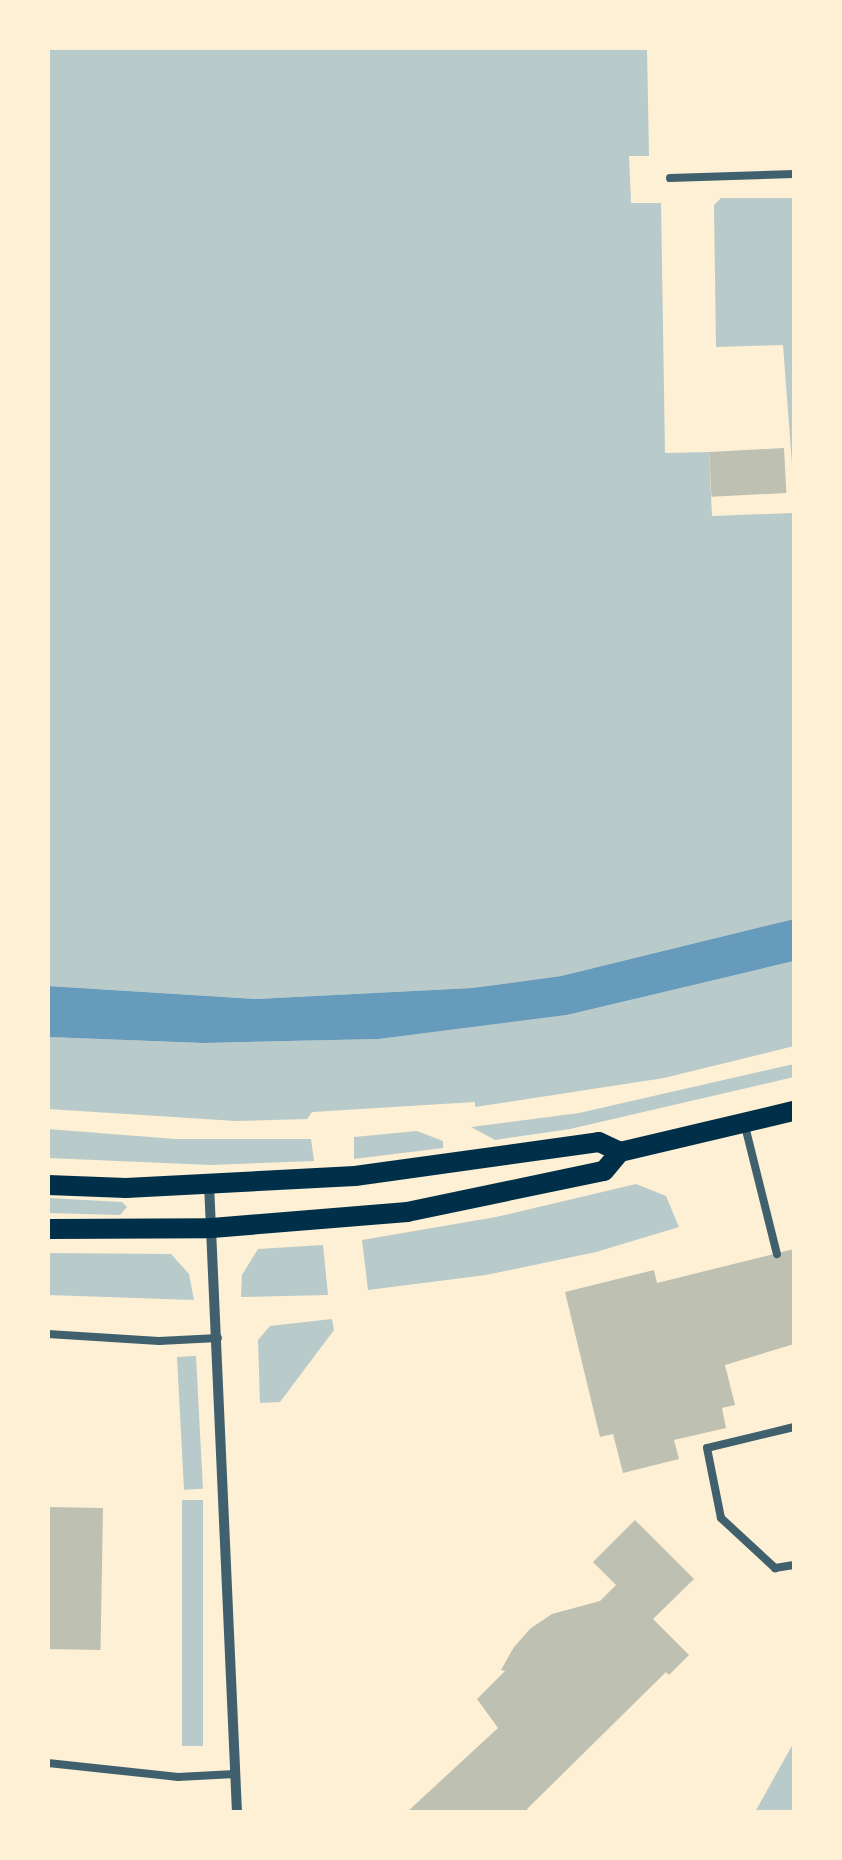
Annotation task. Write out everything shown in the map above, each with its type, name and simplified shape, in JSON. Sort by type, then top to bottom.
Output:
[{"type":"main road","points":[[48,1229],[212,1228],[407,1212],[604,1171],[620,1152],[794,1111]]},
{"type":"main road","points":[[48,1185],[126,1188],[355,1176],[599,1142],[620,1152]]},
{"type":"street","points":[[209,1182],[237,1812]]},
{"type":"lane","points":[[670,178],[794,174]]},
{"type":"lane","points":[[744,1122],[777,1254]]},
{"type":"lane","points":[[48,1334],[159,1340],[218,1338]]},
{"type":"lane","points":[[794,1427],[708,1448],[722,1518],[776,1568],[794,1564]]},
{"type":"lane","points":[[48,1762],[178,1776],[235,1774]]},
{"type":"shaded area","points":[[48,48],[647,48],[649,156],[629,156],[631,203],[661,203],[665,453],[709,452],[712,516],[792,513],[794,500],[794,919],[561,976],[472,988],[256,999],[48,986]]},
{"type":"shaded area","points":[[721,198],[794,198],[794,491],[783,345],[716,347],[714,205]]},
{"type":"shaded area","points":[[794,961],[794,1046],[664,1078],[475,1107],[475,1102],[312,1112],[307,1119],[236,1121],[48,1109],[48,1037],[203,1043],[379,1039],[567,1015]]},
{"type":"shaded area","points":[[794,1064],[794,1077],[570,1129],[495,1140],[471,1127],[579,1113]]},
{"type":"shaded area","points":[[48,1129],[175,1139],[311,1139],[314,1161],[211,1165],[48,1158]]},
{"type":"shaded area","points":[[417,1131],[443,1141],[443,1148],[354,1159],[354,1137]]},
{"type":"shaded area","points":[[636,1184],[666,1196],[679,1227],[596,1252],[486,1275],[368,1290],[362,1240],[496,1217]]},
{"type":"shaded area","points":[[48,1198],[122,1202],[127,1207],[120,1215],[48,1213]]},
{"type":"shaded area","points":[[323,1245],[328,1295],[241,1297],[242,1275],[258,1249]]},
{"type":"shaded area","points":[[48,1253],[171,1254],[189,1274],[194,1300],[48,1295]]},
{"type":"shaded area","points":[[332,1319],[334,1330],[280,1402],[260,1403],[258,1340],[270,1326]]},
{"type":"shaded area","points":[[196,1356],[203,1489],[184,1490],[177,1357]]},
{"type":"shaded area","points":[[182,1500],[203,1500],[203,1746],[182,1746]]},
{"type":"shaded area","points":[[794,1742],[794,1812],[755,1812]]},
{"type":"water","points":[[794,919],[794,961],[567,1015],[379,1039],[203,1043],[48,1037],[48,986],[256,999],[472,988],[561,976]]},
{"type":"building","points":[[784,448],[786,493],[711,497],[709,452]]},
{"type":"building","points":[[794,1249],[794,1344],[725,1365],[735,1405],[722,1408],[726,1428],[674,1440],[679,1459],[623,1473],[613,1434],[600,1437],[565,1292],[654,1270],[657,1283]]},
{"type":"building","points":[[48,1507],[103,1508],[101,1650],[48,1649]]},
{"type":"building","points":[[635,1520],[694,1579],[653,1619],[689,1655],[669,1675],[666,1672],[527,1809],[531,1812],[407,1812],[498,1728],[477,1699],[505,1671],[501,1670],[514,1647],[531,1628],[552,1614],[600,1601],[616,1585],[593,1562]]}]
